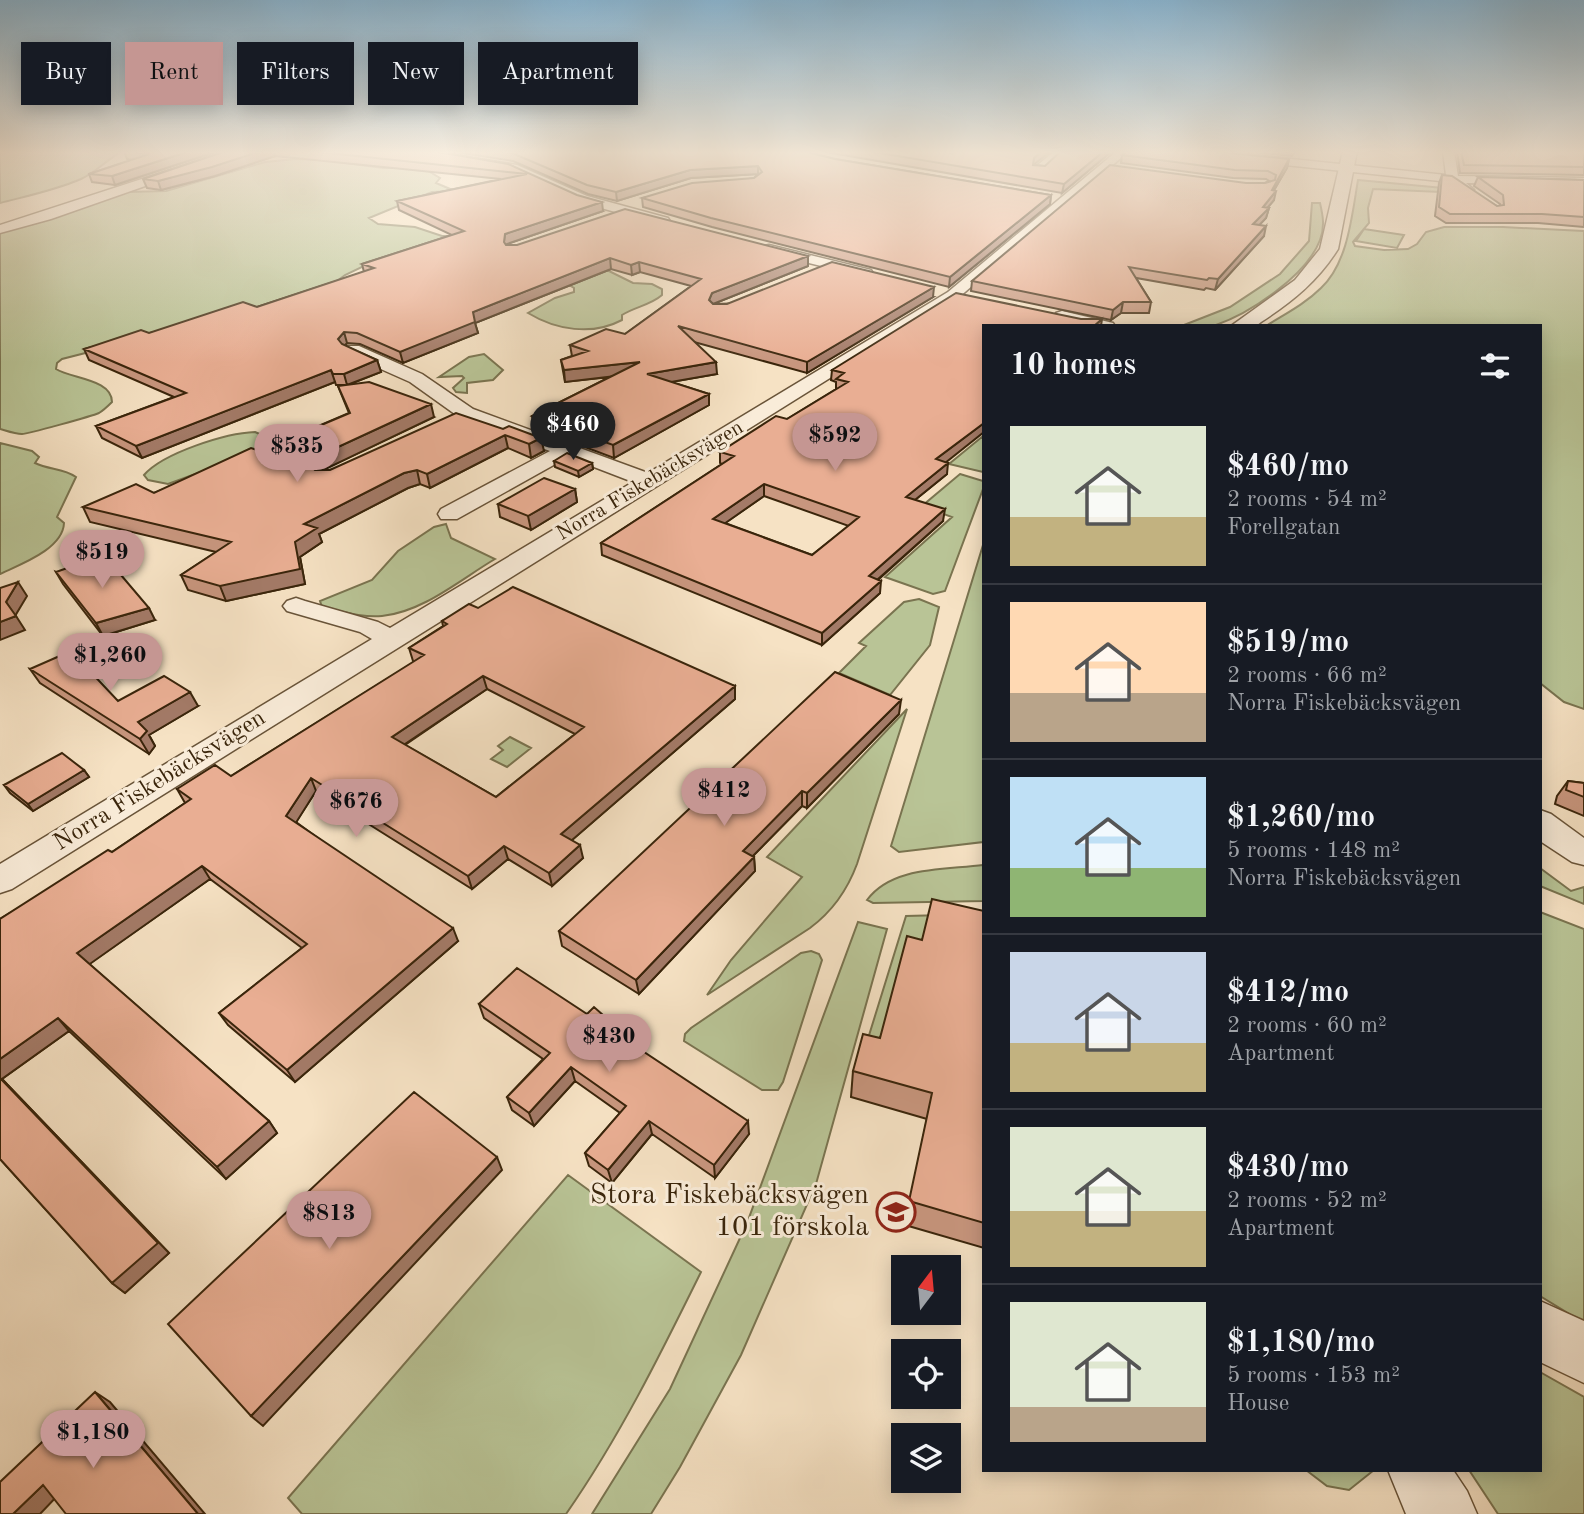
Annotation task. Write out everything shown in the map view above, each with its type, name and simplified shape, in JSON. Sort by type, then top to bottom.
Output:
[{"type":"street","points":[[0,229],[26,222]]},
{"type":"street","points":[[666,222],[674,224]]},
{"type":"street","name":"Norra Fiskebäcksvägen","points":[[0,880],[951,294],[1033,222]]},
{"type":"street","points":[[1244,324],[1298,288],[1321,263],[1329,249],[1335,222]]},
{"type":"street","points":[[751,244],[877,276]]},
{"type":"street","points":[[807,274],[831,264]]},
{"type":"street","points":[[1049,314],[1097,324]]},
{"type":"street","points":[[353,350],[416,378],[466,413],[651,481]]},
{"type":"street","points":[[443,424],[466,413]]},
{"type":"street","points":[[449,514],[566,450]]},
{"type":"street","points":[[296,606],[349,620],[391,639]]},
{"type":"street","points":[[1542,824],[1554,835],[1584,853]]},
{"type":"street","points":[[1542,1331],[1584,1353]]},
{"type":"street","points":[[1421,1472],[1444,1514]]},
{"type":"green space","points":[[30,222],[374,222],[415,227],[442,236],[456,236],[605,269],[633,283],[652,284],[662,289],[662,295],[627,312],[622,315],[622,320],[610,325],[574,329],[550,324],[528,313],[555,298],[574,292],[574,288],[569,285],[494,265],[368,264],[345,275],[321,293],[62,359],[57,363],[56,369],[98,384],[110,394],[112,402],[99,413],[19,434],[0,429],[0,231]]},
{"type":"green space","points":[[1311,222],[1323,222],[1322,235],[1313,253],[1291,279],[1276,291],[1245,312],[1218,324],[1187,324],[1230,307],[1280,274],[1309,241]]},
{"type":"green space","points":[[1369,222],[1353,242],[1355,246],[1384,250],[1408,249],[1417,244],[1426,232],[1444,227],[1584,231],[1584,709],[1564,702],[1542,685],[1542,324],[1269,324],[1308,299],[1330,278],[1343,252],[1351,223]]},
{"type":"green space","points":[[1364,229],[1404,235],[1397,248],[1356,241]]},
{"type":"green space","points":[[484,354],[503,370],[493,380],[467,383],[467,393],[456,392],[453,388],[464,378],[462,376],[439,377],[469,357]]},
{"type":"green space","points":[[255,432],[280,443],[168,484],[148,480],[144,475],[165,459],[180,452],[228,436]]},
{"type":"green space","points":[[982,437],[982,472],[949,464]]},
{"type":"green space","points":[[0,443],[32,451],[39,457],[35,463],[76,477],[57,517],[64,523],[57,541],[40,554],[0,574]]},
{"type":"green space","points":[[960,474],[982,481],[982,492],[945,591],[933,594],[885,577],[952,517],[922,506]]},
{"type":"green space","points":[[446,524],[451,538],[495,559],[441,594],[397,613],[367,616],[322,607],[320,601],[372,580],[398,551],[434,527]]},
{"type":"green space","points":[[982,548],[982,842],[899,852],[891,846]]},
{"type":"green space","points":[[919,599],[939,607],[930,645],[890,695],[839,673],[866,646],[859,643],[904,602]]},
{"type":"green space","points":[[907,709],[857,864],[838,900],[826,915],[810,928],[707,995],[731,960],[802,877],[767,857]]},
{"type":"green space","points":[[510,737],[531,748],[507,767],[491,759],[503,750],[498,746]]},
{"type":"green space","points":[[982,865],[982,901],[873,903],[867,900],[890,881],[936,869]]},
{"type":"green space","points":[[1542,869],[1571,891],[1584,887],[1584,904],[1542,887]]},
{"type":"green space","points":[[1542,913],[1584,929],[1584,1323],[1542,1297]]},
{"type":"green space","points":[[982,914],[900,1039],[866,1045],[906,916]]},
{"type":"green space","points":[[858,922],[887,929],[816,1184],[741,1355],[651,1514],[592,1514],[670,1389],[747,1223]]},
{"type":"green space","points":[[811,951],[819,954],[822,960],[783,1082],[778,1090],[762,1090],[684,1041],[685,1034],[691,1028],[801,953]]},
{"type":"green space","points":[[568,1175],[701,1272],[621,1426],[566,1514],[302,1514],[288,1498]]},
{"type":"green space","points":[[1542,1373],[1584,1397],[1584,1514],[1498,1514],[1470,1472],[1542,1472]]},
{"type":"green space","points":[[1309,1472],[1372,1472],[1349,1490],[1327,1486]]},
{"type":"building","points":[[443,222],[542,222],[505,234],[506,245],[517,245],[587,222],[674,222],[808,256],[712,293],[709,300],[713,304],[727,304],[832,262],[934,287],[807,362],[678,326],[716,362],[647,374],[709,394],[613,445],[532,416],[640,362],[564,370],[561,360],[588,351],[570,345],[606,329],[625,334],[701,279],[639,262],[631,265],[610,258],[473,312],[475,322],[400,352],[357,333],[344,332],[338,339],[342,344],[377,360],[344,374],[333,374],[331,370],[136,446],[96,426],[186,393],[84,349],[141,330],[149,333],[243,302],[257,307],[374,268],[362,264],[464,231]]},
{"type":"building","points":[[726,222],[1018,222],[950,277]]},
{"type":"building","points":[[1043,222],[1255,222],[1253,224],[1266,226],[1218,279],[1207,280],[1129,267],[1151,302],[1123,302],[1113,310],[972,281]]},
{"type":"building","points":[[956,293],[1081,319],[1102,319],[1096,324],[982,324],[982,424],[936,459],[948,463],[906,497],[945,509],[869,576],[881,581],[822,633],[601,543],[734,456],[720,452],[776,416],[787,419],[848,382],[836,379],[844,373],[832,370]],"holes":[[[764,484],[859,517],[812,555],[713,519]]]},
{"type":"building","points":[[369,382],[431,404],[314,458],[308,464],[315,470],[330,470],[456,413],[503,429],[509,426],[541,438],[529,444],[505,435],[427,474],[417,470],[404,473],[304,524],[317,528],[295,542],[300,569],[220,586],[181,575],[231,542],[83,507],[136,484],[154,493],[251,448],[260,451],[350,413],[338,386]]},
{"type":"building","points":[[567,453],[592,463],[578,471],[554,461]]},
{"type":"building","points":[[544,478],[575,489],[528,516],[498,504]]},
{"type":"building","points":[[104,555],[149,608],[96,623],[56,572]]},
{"type":"building","points":[[18,582],[6,602],[16,616],[0,622],[0,588]]},
{"type":"building","points":[[513,587],[735,686],[561,834],[580,845],[549,873],[504,846],[468,876],[311,778],[286,816],[453,928],[287,1070],[219,1013],[307,944],[202,866],[77,953],[269,1121],[217,1167],[58,1018],[0,1059],[0,919],[108,850],[112,852],[191,799],[177,789],[215,765],[231,776],[424,655],[409,648],[447,624],[442,621],[469,604],[478,608]],"holes":[[[483,676],[584,727],[496,797],[392,737]]]},
{"type":"building","points":[[71,651],[118,701],[164,676],[190,692],[138,722],[147,731],[140,739],[30,669]]},
{"type":"building","points":[[835,672],[901,700],[807,793],[802,791],[743,851],[754,857],[636,980],[559,931]]},
{"type":"building","points":[[62,753],[84,770],[28,804],[4,785]]},
{"type":"building","points":[[1568,781],[1584,783],[1584,797],[1566,790]]},
{"type":"building","points":[[932,899],[982,911],[982,1222],[909,1201],[932,1093],[853,1071],[863,1034],[880,1038],[907,936],[922,940]]},
{"type":"building","points":[[517,968],[587,1014],[594,1007],[612,1023],[608,1028],[748,1121],[714,1165],[649,1121],[608,1170],[585,1153],[626,1106],[571,1067],[529,1113],[507,1097],[550,1053],[479,1004]]},
{"type":"building","points":[[0,1078],[158,1243],[112,1283],[0,1159]]},
{"type":"building","points":[[414,1092],[497,1157],[251,1416],[168,1324]]},
{"type":"building","points":[[95,1392],[198,1514],[66,1514],[43,1485],[13,1514],[0,1514],[0,1482]]},
{"type":"place","name":"Stora Fiskebäcksvägen 101 förskola","points":[[896,1212]]}]
